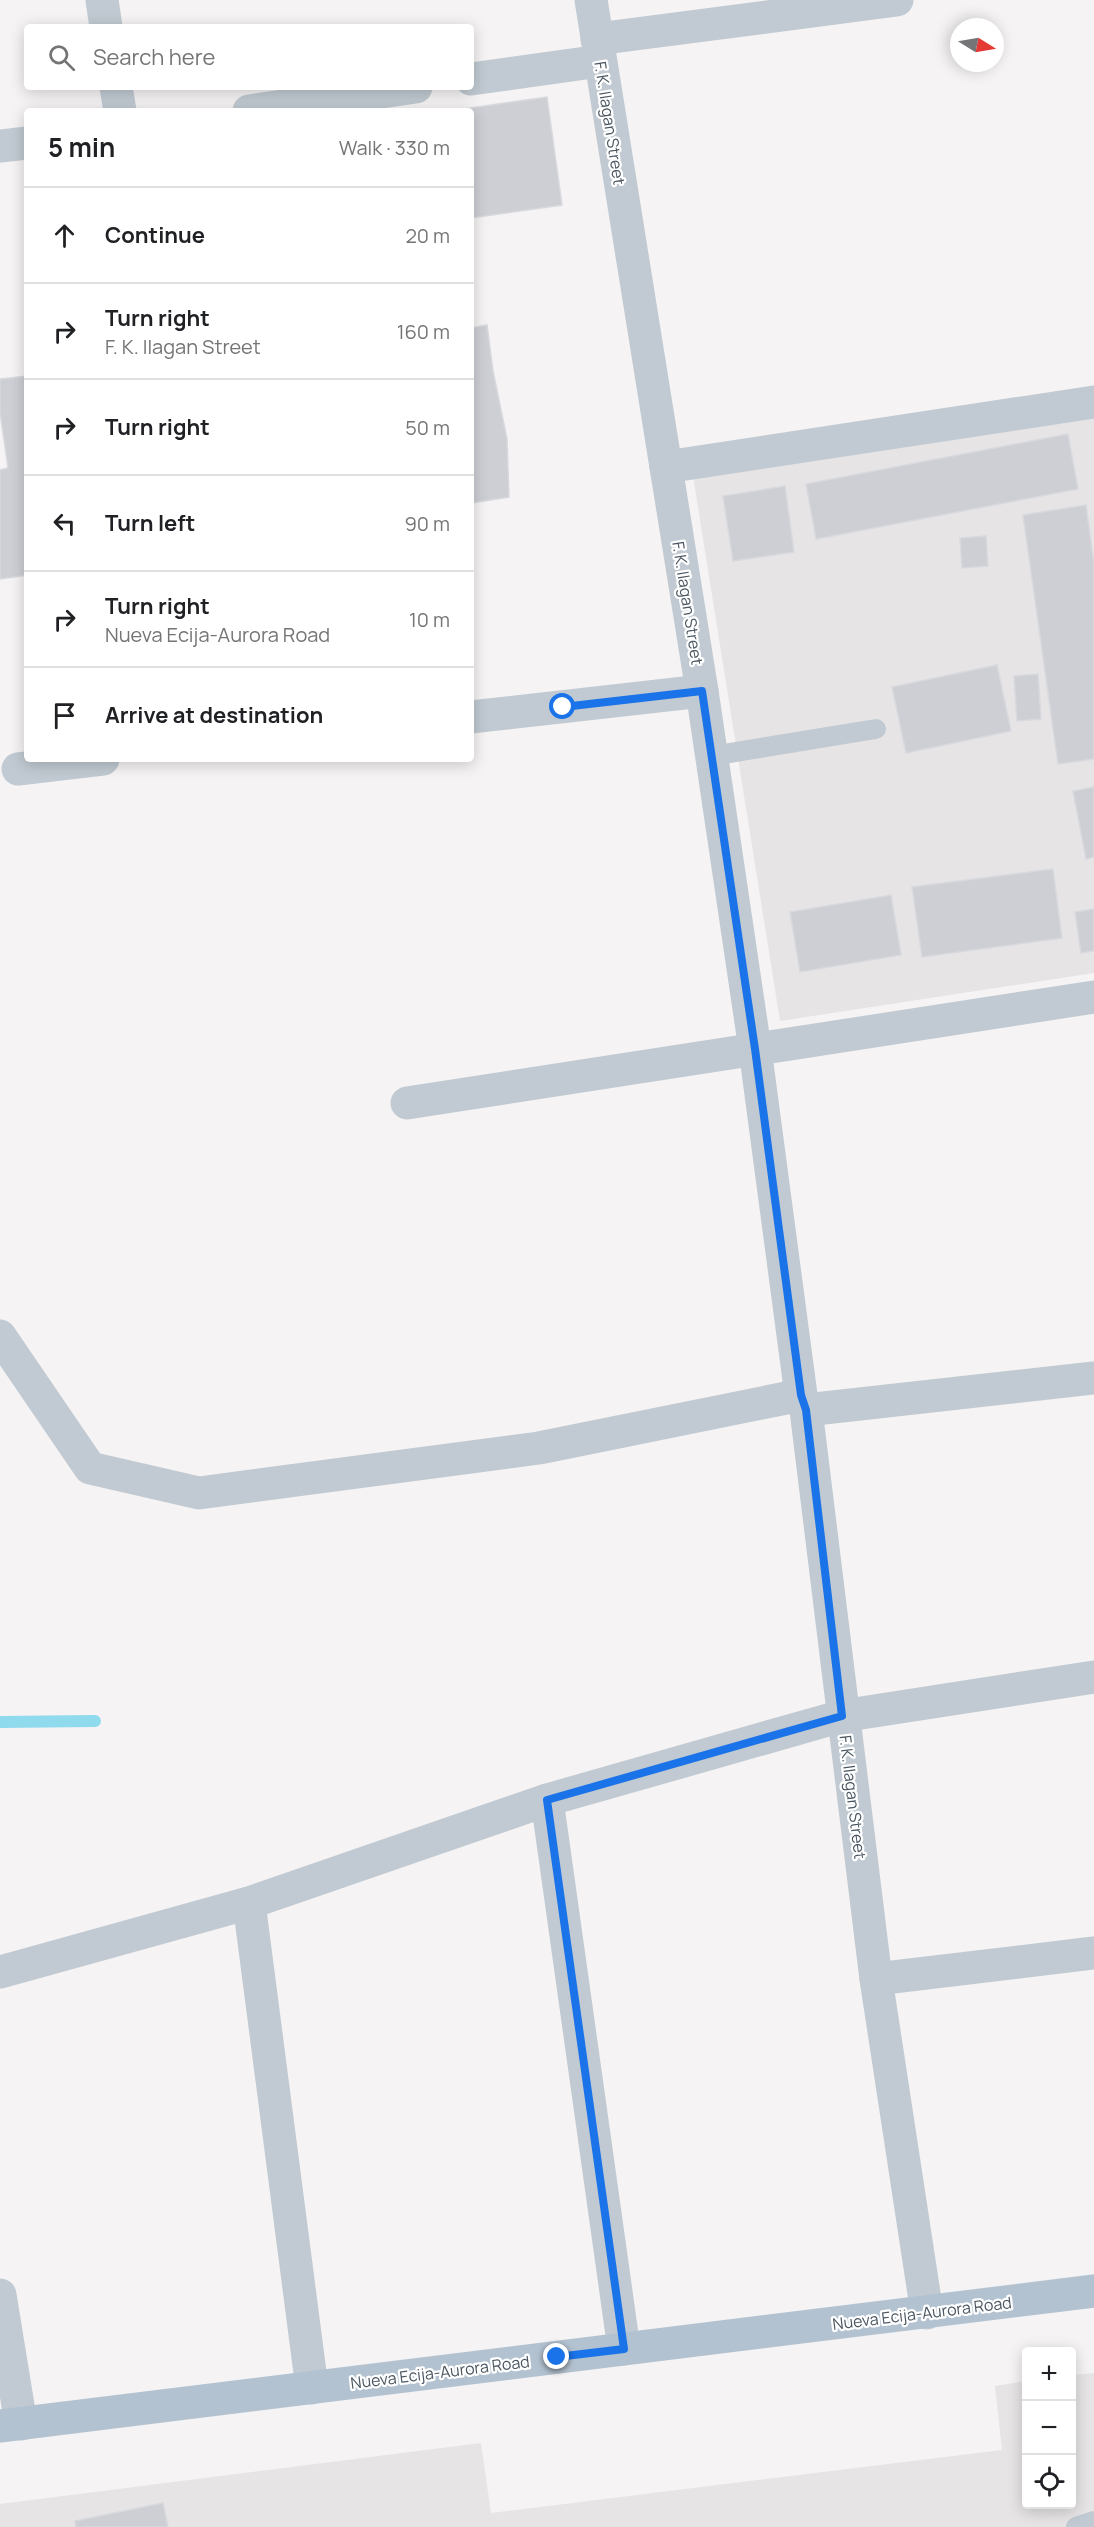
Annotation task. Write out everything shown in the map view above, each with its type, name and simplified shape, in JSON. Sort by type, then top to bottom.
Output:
[{"type":"main road","name":"Nueva Ecija-Aurora Road","points":[[10,2425],[1094,2291]]},
{"type":"street","points":[[102,0],[106,24]]},
{"type":"street","name":"F. K. Ilagan Street","points":[[591,0],[702,691],[755,1049],[803,1402],[876,1979],[927,2313]]},
{"type":"street","points":[[474,78],[598,50],[897,0]]},
{"type":"street","points":[[116,90],[120,108]]},
{"type":"street","points":[[270,108],[395,90]]},
{"type":"street","points":[[0,146],[24,143]]},
{"type":"street","points":[[666,467],[1094,402]]},
{"type":"street","points":[[474,717],[702,691]]},
{"type":"street","points":[[18,769],[78,762]]},
{"type":"street","points":[[407,1103],[1094,997]]},
{"type":"street","points":[[0,1336],[90,1468],[199,1493],[539,1448],[803,1402],[1094,1378]]},
{"type":"street","points":[[0,1972],[249,1903],[547,1800],[842,1716],[1094,1677]]},
{"type":"street","points":[[547,1800],[624,2349]]},
{"type":"street","points":[[249,1903],[312,2388]]},
{"type":"street","points":[[876,1979],[1094,1953]]},
{"type":"street","points":[[0,2295],[10,2425]]},
{"type":"lane","points":[[711,756],[876,729]]},
{"type":"lane","points":[[1076,2527],[1094,2522]]},
{"type":"shaded area","points":[[1094,419],[1094,973],[780,1021],[693,476]]},
{"type":"shaded area","points":[[1094,2373],[1094,2527],[0,2527],[0,2504],[481,2443],[491,2513],[1002,2450],[995,2386],[1022,2382],[1022,2509],[1076,2509],[1076,2375]]},
{"type":"building","points":[[547,97],[562,205],[474,218],[474,108],[471,108]]},
{"type":"building","points":[[487,325],[493,371],[507,439],[509,497],[474,503],[474,327]]},
{"type":"building","points":[[24,376],[24,575],[0,579],[0,470],[8,468],[0,412],[0,379]]},
{"type":"building","points":[[1068,434],[1078,489],[816,539],[806,484]]},
{"type":"building","points":[[785,486],[794,552],[733,561],[723,496]]},
{"type":"building","points":[[1086,505],[1094,565],[1094,759],[1058,764],[1023,515]]},
{"type":"building","points":[[986,536],[988,566],[962,568],[960,538]]},
{"type":"building","points":[[997,665],[1011,731],[906,753],[892,687]]},
{"type":"building","points":[[1038,674],[1041,719],[1017,721],[1014,676]]},
{"type":"building","points":[[1094,787],[1094,857],[1086,859],[1073,791]]},
{"type":"building","points":[[1053,869],[1062,938],[922,957],[912,887]]},
{"type":"building","points":[[891,895],[901,955],[800,972],[790,912]]},
{"type":"building","points":[[1094,909],[1094,951],[1081,953],[1075,912]]},
{"type":"building","points":[[163,2503],[168,2527],[76,2527],[75,2521]]},
{"type":"waterway","points":[[0,1722],[95,1721]]},
{"type":"route","points":[[557,2357],[624,2349],[547,1800],[842,1716],[806,1410],[801,1395],[755,1049],[702,691],[563,707]]}]
